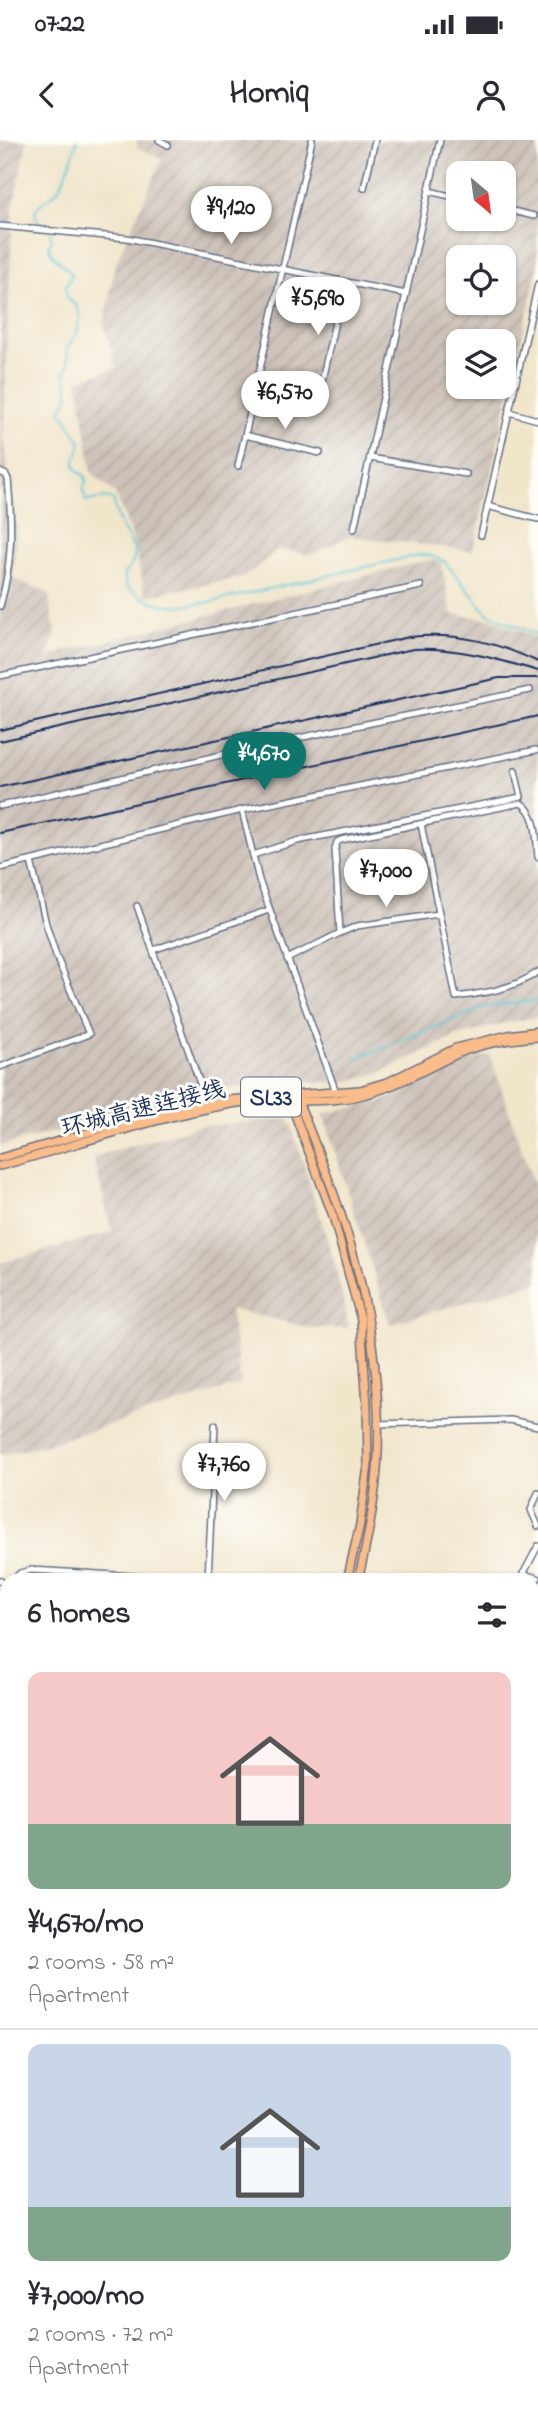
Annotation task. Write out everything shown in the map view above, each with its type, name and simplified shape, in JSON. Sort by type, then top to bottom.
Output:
[{"type":"main road","name":"环城高速连接线","points":[[337,1096],[390,1081],[456,1048],[508,1035],[538,1031]]},
{"type":"main road","name":"环城高速连接线","points":[[0,1158],[100,1129],[208,1106],[293,1098],[362,1096],[390,1087],[458,1054],[486,1045],[538,1037]]},
{"type":"main road","points":[[293,1098],[356,1263],[370,1325],[377,1424],[377,1468],[371,1526],[360,1573]]},
{"type":"main road","points":[[293,1098],[332,1216],[361,1320],[368,1405],[368,1466],[360,1524],[349,1573]]},
{"type":"main road","name":"环城高速连接线","points":[[0,1166],[208,1106]]},
{"type":"street","points":[[159,140],[167,145]]},
{"type":"street","points":[[238,466],[312,140]]},
{"type":"street","points":[[365,188],[375,140]]},
{"type":"street","points":[[354,529],[440,140]]},
{"type":"street","points":[[429,191],[446,195]]},
{"type":"street","points":[[516,212],[534,216]]},
{"type":"street","points":[[0,226],[127,238],[406,294]]},
{"type":"street","points":[[318,398],[344,282]]},
{"type":"street","points":[[481,535],[538,284]]},
{"type":"street","points":[[529,324],[538,326]]},
{"type":"street","points":[[509,412],[538,420]]},
{"type":"street","points":[[245,435],[320,453]]},
{"type":"street","points":[[370,458],[466,474]]},
{"type":"street","points":[[0,471],[8,479],[12,524],[9,570],[0,606]]},
{"type":"street","points":[[487,506],[538,519]]},
{"type":"street","points":[[0,676],[421,586]]},
{"type":"street","points":[[0,806],[260,746],[530,690]]},
{"type":"street","points":[[0,868],[242,810],[536,750]]},
{"type":"street","points":[[253,855],[297,841],[521,797],[515,771]]},
{"type":"street","points":[[340,933],[335,849],[341,839],[521,803],[533,817],[538,858]]},
{"type":"street","points":[[242,810],[270,910],[337,1096]]},
{"type":"street","points":[[421,824],[456,997],[488,993],[524,982],[538,972]]},
{"type":"street","points":[[0,1067],[89,1034],[57,958],[31,861]]},
{"type":"street","points":[[137,906],[208,1106]]},
{"type":"street","points":[[153,950],[270,910]]},
{"type":"street","points":[[287,959],[357,926],[439,914]]},
{"type":"street","points":[[377,1424],[510,1420],[538,1426]]},
{"type":"street","points":[[208,1573],[215,1425]]},
{"type":"street","points":[[538,1493],[531,1510],[538,1526]]},
{"type":"street","points":[[524,1573],[538,1546]]},
{"type":"street","points":[[20,1573],[32,1570],[90,1573]]},
{"type":"shaded area","points":[[0,140],[27,140],[13,209],[3,438],[17,529],[13,579],[48,593],[56,634],[47,656],[425,561],[441,563],[452,614],[490,619],[538,638],[538,1017],[454,1037],[381,1072],[345,1082],[214,1089],[0,1146]]},
{"type":"shaded area","points":[[138,140],[514,140],[538,145],[538,266],[516,362],[516,329],[446,329],[446,399],[508,399],[473,551],[350,536],[311,555],[279,549],[244,577],[146,596],[131,532],[115,493],[92,473],[78,380],[116,368],[104,325],[115,265],[162,159],[136,147]]},
{"type":"shaded area","points":[[490,1055],[538,1197],[538,1282],[390,1324],[323,1114],[386,1100],[465,1062]]},
{"type":"shaded area","points":[[289,1119],[335,1264],[349,1328],[310,1328],[230,1309],[241,1384],[44,1445],[0,1455],[0,1263],[112,1232],[93,1157],[199,1126]]},
{"type":"waterway","points":[[46,229],[38,221],[36,209],[59,188],[77,140]]},
{"type":"waterway","points":[[50,232],[52,241],[49,248],[72,275],[65,287],[68,298],[77,307],[80,315],[77,333],[67,348],[68,365],[65,372],[69,396],[61,411],[81,442],[75,464],[85,476],[83,489],[86,501],[106,498],[113,500],[119,520],[134,548],[134,560],[124,574],[126,586],[146,599],[164,605],[206,603],[419,555],[432,556],[445,562],[488,614],[538,635]]},
{"type":"waterway","points":[[354,1059],[485,1007],[538,1000]]},
{"type":"railway","points":[[0,730],[409,637],[443,636],[475,640],[538,662]]},
{"type":"railway","points":[[0,741],[413,649],[461,652],[538,671]]},
{"type":"railway","points":[[0,787],[499,678],[538,678]]},
{"type":"railway","points":[[0,833],[538,716]]}]
